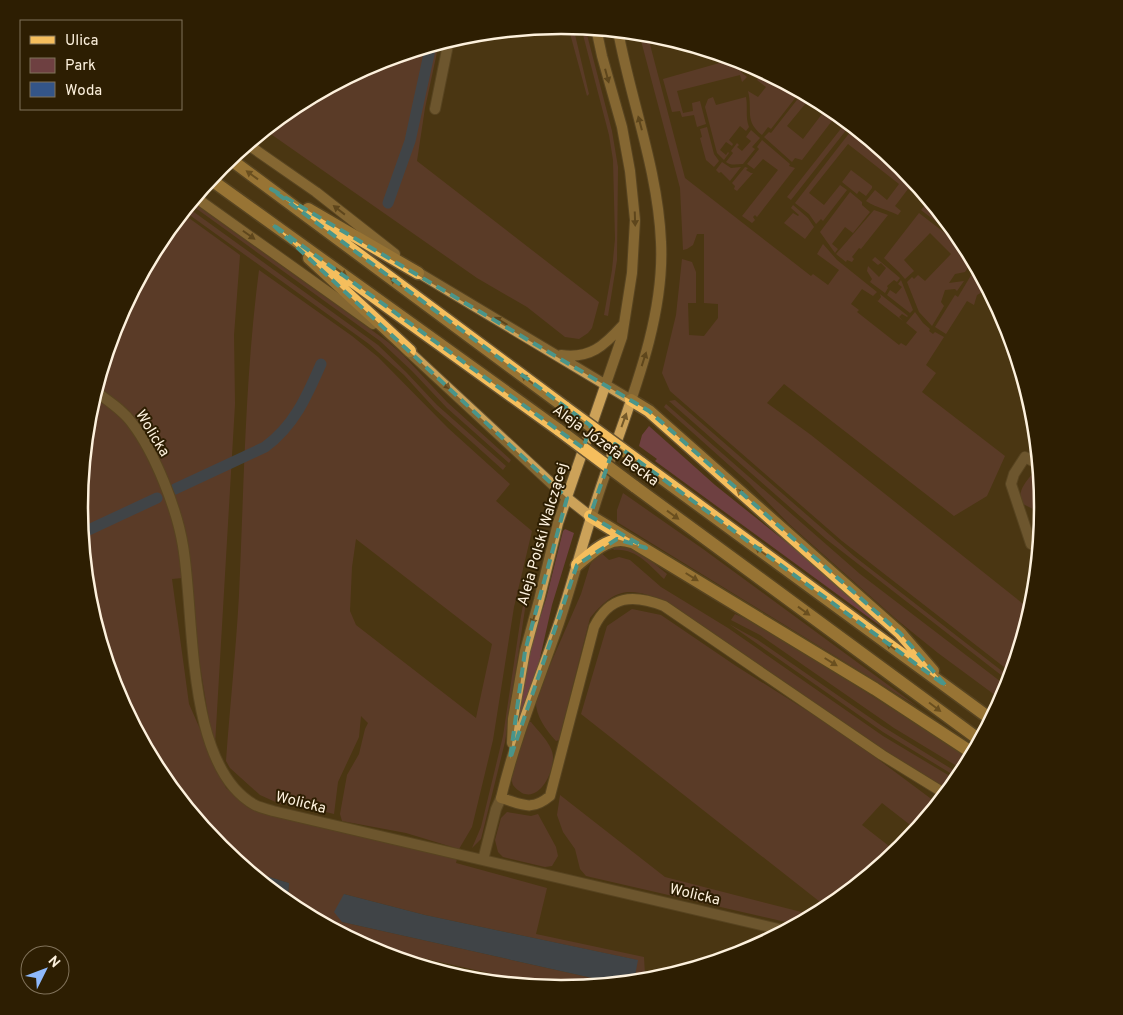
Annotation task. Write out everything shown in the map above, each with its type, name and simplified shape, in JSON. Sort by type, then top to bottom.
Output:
[{"type":"main road","name":"Aleja Polski Walczącej","points":[[510,759],[513,720],[525,651],[558,522],[622,336],[632,273],[635,220],[630,171],[622,127],[598,36]]},
{"type":"main road","points":[[590,516],[646,353],[658,294],[661,242],[650,160],[624,66],[619,38]]},
{"type":"main road","points":[[253,148],[316,192],[418,273]]},
{"type":"main road","name":"Aleja Józefa Becka","points":[[237,163],[566,408],[986,716]]},
{"type":"main road","name":"Aleja Józefa Becka","points":[[216,184],[559,430],[975,738]]},
{"type":"main road","points":[[271,189],[328,220],[558,355],[649,411],[900,633],[946,686]]},
{"type":"main road","points":[[200,201],[410,351]]},
{"type":"main road","points":[[272,224],[566,498],[590,516],[646,548],[875,689],[968,750]]},
{"type":"main road","points":[[558,355],[580,356],[594,351],[624,325]]},
{"type":"main road","name":"Aleja Polski Walczącej","points":[[501,798],[510,759],[545,663],[577,565],[590,516]]},
{"type":"main road","points":[[577,565],[601,546],[618,540],[628,541],[646,548]]},
{"type":"main road","points":[[501,798],[531,806],[541,803],[550,796],[594,627],[602,614],[612,604],[622,600],[641,598],[664,606],[882,755],[941,791]]},
{"type":"street","points":[[435,110],[447,48]]},
{"type":"street","name":"Wolicka","points":[[101,396],[123,412],[133,424],[164,483],[183,545],[191,630],[201,709],[207,738],[228,780],[255,805],[273,812],[778,929]]},
{"type":"street","points":[[1032,462],[1025,457],[1014,474],[1011,484],[1032,544]]},
{"type":"street","name":"Aleja Polski Walczącej","points":[[483,860],[496,809],[501,798]]},
{"type":"highlighted area","points":[[271,189],[649,411],[900,633],[946,686],[615,444],[590,516],[646,548],[617,539],[577,565],[510,759],[525,651],[567,498],[272,224],[583,448],[591,426]]},
{"type":"green space","points":[[570,34],[575,34],[589,94],[587,96]]},
{"type":"green space","points":[[583,35],[587,35],[612,131],[618,167],[617,260],[608,316],[604,315],[615,239],[613,160],[609,135]]},
{"type":"green space","points":[[641,41],[649,42],[685,178],[811,276],[813,274],[828,285],[839,270],[817,254],[823,244],[837,260],[877,292],[873,296],[862,289],[851,304],[859,310],[857,312],[899,345],[901,343],[906,346],[917,332],[906,323],[915,312],[930,329],[929,331],[944,337],[926,365],[936,373],[922,392],[1005,456],[987,496],[954,516],[784,384],[767,403],[811,435],[1025,605],[1007,669],[842,541],[670,391],[662,373],[676,315],[682,259],[692,262],[696,272],[696,303],[688,303],[689,335],[704,336],[718,318],[718,304],[704,303],[704,234],[697,234],[693,245],[683,250],[680,188]]},
{"type":"green space","points":[[437,50],[425,108],[417,161],[599,302],[592,328],[579,339],[565,337],[527,307],[477,278],[271,134],[325,97],[352,83],[380,70]]},
{"type":"green space","points":[[722,62],[740,69],[747,77],[742,82],[740,75],[677,91],[683,113],[693,111],[692,103],[700,101],[706,124],[697,127],[694,115],[682,117],[680,111],[672,112],[663,79]]},
{"type":"green space","points":[[758,77],[796,97],[771,129],[768,127],[762,135],[753,125],[750,115],[748,91],[758,97],[766,87],[757,80]]},
{"type":"green space","points":[[713,97],[716,105],[746,97],[749,127],[746,131],[740,126],[729,140],[733,144],[732,146],[726,142],[720,150],[726,155],[729,153],[724,160],[717,153],[705,107],[708,99]]},
{"type":"green space","points":[[799,98],[806,103],[787,126],[803,139],[823,113],[833,120],[802,160],[795,158],[792,162],[764,137],[769,132],[771,133]]},
{"type":"green space","points":[[707,127],[714,154],[719,161],[714,167],[706,160],[700,138],[702,137],[700,129]]},
{"type":"green space","points":[[843,127],[847,130],[791,200],[787,197]]},
{"type":"green space","points":[[751,130],[760,138],[752,147],[755,149],[743,164],[726,162],[733,153],[731,151],[737,143],[739,145],[737,147],[742,151],[751,141],[746,137]]},
{"type":"green space","points":[[850,132],[874,151],[915,192],[908,189],[895,206],[901,211],[898,215],[866,201],[875,190],[887,200],[899,184],[848,144],[809,193],[824,205],[840,185],[847,190],[823,221],[821,219],[816,224],[809,214],[795,203]]},
{"type":"green space","points":[[762,140],[790,164],[789,166],[795,168],[757,217],[755,215],[753,217],[755,220],[752,223],[742,216],[778,170],[763,159],[754,169],[747,164],[759,149],[757,147]]},
{"type":"green space","points":[[722,162],[731,168],[741,167],[730,181],[721,172],[719,173],[716,170]]},
{"type":"green space","points":[[745,167],[748,168],[746,170],[753,173],[737,191],[732,183]]},
{"type":"green space","points":[[851,170],[872,186],[866,196],[859,191],[857,194],[842,182]]},
{"type":"green space","points":[[850,192],[870,212],[853,233],[845,227],[832,244],[838,249],[835,253],[820,232]]},
{"type":"green space","points":[[198,204],[388,342],[403,355],[447,402],[511,460],[509,463],[447,408],[380,341],[195,208]]},
{"type":"green space","points":[[926,204],[942,226],[921,210]]},
{"type":"green space","points":[[793,205],[808,218],[814,227],[805,239],[784,223],[793,213],[799,215],[791,208]]},
{"type":"green space","points":[[874,210],[888,215],[861,249],[859,248],[852,257],[854,259],[852,262],[847,260],[846,262],[836,254]]},
{"type":"green space","points":[[192,211],[378,345],[437,405],[506,466],[503,470],[435,409],[404,375],[369,344],[189,215]]},
{"type":"green space","points":[[919,213],[950,237],[969,266],[965,272],[955,274],[949,283],[964,281],[957,291],[955,289],[945,290],[941,302],[944,306],[932,326],[919,312],[907,282],[912,277],[914,279],[918,275],[925,281],[951,254],[930,233],[904,260],[914,271],[905,279],[884,258]]},
{"type":"green space","points":[[188,217],[240,255],[234,335],[235,404],[215,745],[210,728],[173,495],[121,405],[103,390],[113,355],[124,326],[151,271]]},
{"type":"green space","points":[[875,257],[900,278],[897,282],[894,280],[887,286],[888,288],[885,293],[870,282],[872,279],[867,271],[868,266],[879,277],[886,268],[881,263],[878,265],[872,260]]},
{"type":"green space","points":[[259,270],[352,336],[378,357],[448,428],[510,484],[496,501],[532,531],[514,607],[493,740],[472,827],[459,849],[406,833],[342,821],[340,814],[347,775],[359,754],[368,723],[361,716],[359,737],[338,782],[334,814],[294,804],[280,804],[260,795],[230,768],[226,761],[238,616],[246,432],[254,311]],"holes":[[[356,539],[492,644],[476,718],[356,625],[350,611],[352,567]]]},
{"type":"green space","points":[[973,272],[983,292],[977,295],[974,305],[967,301],[946,334],[935,327],[955,295],[958,297]]},
{"type":"green space","points":[[901,280],[913,310],[910,313],[887,295],[890,290],[896,294],[902,287],[898,284]]},
{"type":"green space","points":[[880,294],[908,316],[902,314],[899,317],[903,321],[876,300],[878,301],[881,297]]},
{"type":"green space","points":[[100,400],[130,425],[167,500],[177,538],[182,578],[172,579],[189,704],[226,788],[247,807],[260,813],[457,859],[456,863],[547,888],[536,934],[644,957],[645,973],[635,975],[637,960],[425,915],[344,894],[342,922],[598,979],[562,981],[511,978],[403,954],[380,945],[325,918],[288,894],[289,883],[263,875],[249,864],[205,820],[168,771],[151,744],[124,689],[113,660],[97,600],[89,538],[89,477],[92,446]]},
{"type":"green space","points":[[675,400],[854,556],[1005,673],[1004,677],[826,539],[669,401]]},
{"type":"green space","points":[[666,404],[860,574],[1002,682],[996,696],[896,619],[789,524],[749,483],[664,407]]},
{"type":"green space","points":[[649,426],[715,485],[796,550],[886,630],[655,461],[657,459],[639,446],[642,435]]},
{"type":"green space","points":[[1034,473],[1035,510],[1021,503],[1020,494],[1025,483]]},
{"type":"green space","points":[[623,493],[703,549],[918,707],[617,522],[617,510]]},
{"type":"green space","points":[[565,529],[574,533],[552,605],[535,680],[519,715],[529,651],[546,599]]},
{"type":"green space","points":[[611,546],[626,546],[639,551],[667,574],[664,579],[642,558],[622,550],[614,550]]},
{"type":"green space","points":[[599,551],[609,560],[619,557],[630,560],[661,587],[728,628],[883,736],[951,777],[943,788],[906,765],[667,602],[634,592],[616,595],[608,600],[590,618],[559,740],[556,741],[544,726],[539,715],[536,697],[581,594],[590,565]]},
{"type":"green space","points":[[528,589],[505,742],[481,839],[472,848],[481,827],[503,736],[521,616],[526,590]]},
{"type":"green space","points":[[632,609],[661,615],[736,666],[844,734],[934,800],[912,826],[882,803],[862,825],[891,847],[874,864],[822,903],[581,714],[607,626]]},
{"type":"green space","points":[[735,614],[766,629],[965,755],[958,767],[894,728],[760,635],[731,620]]},
{"type":"green space","points":[[729,624],[758,640],[882,726],[955,771],[953,774],[883,732]]},
{"type":"green space","points":[[526,721],[531,722],[545,739],[553,753],[551,771],[548,778],[540,789],[529,794],[522,793],[516,788],[513,785],[512,779],[513,762]]},
{"type":"green space","points":[[560,795],[665,877],[806,913],[789,923],[586,876],[580,869],[575,849],[563,832],[557,815]]},
{"type":"green space","points":[[507,812],[531,816],[538,814],[556,847],[558,856],[552,866],[545,867],[503,857],[498,852],[495,840],[501,818]]},
{"type":"water","points":[[263,875],[289,883],[288,894]]},
{"type":"water","points":[[344,894],[425,915],[638,960],[635,975],[598,979],[342,922],[334,912]]},
{"type":"waterway","points":[[388,203],[410,141],[429,53]]},
{"type":"waterway","points":[[175,489],[265,447],[275,439],[299,410],[321,364]]},
{"type":"waterway","points":[[89,530],[157,498]]}]
